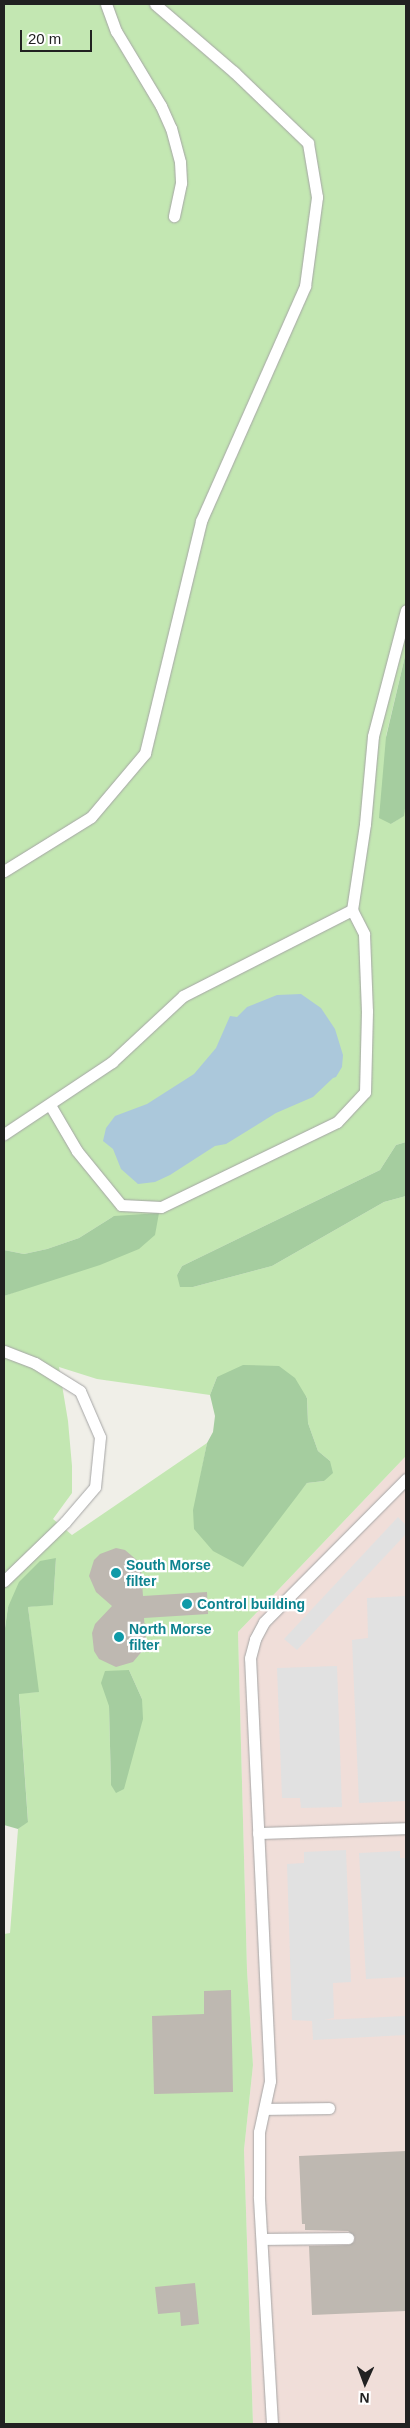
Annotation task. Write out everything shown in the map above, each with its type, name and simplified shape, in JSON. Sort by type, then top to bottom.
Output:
[{"type":"lane","points":[[106,4],[116,31],[161,106],[171,128],[180,162],[181,183],[174,216]]},
{"type":"lane","points":[[4,871],[91,817],[145,753],[201,521],[305,286],[317,197],[308,143],[234,72],[155,4]]},
{"type":"lane","points":[[50,1105],[77,1151],[121,1205],[161,1207],[337,1122],[365,1092],[367,1011],[364,934],[352,910],[365,824],[373,736],[406,610]]},
{"type":"lane","points":[[4,1134],[112,1062],[183,996],[352,910]]},
{"type":"lane","points":[[4,1351],[35,1363],[80,1391],[100,1437],[95,1487],[65,1522],[4,1581]]},
{"type":"lane","points":[[272,2424],[259,2196],[259,2132],[266,2109],[270,2081],[250,1658],[255,1639],[264,1622],[406,1479]]},
{"type":"lane","points":[[258,1833],[406,1828]]},
{"type":"lane","points":[[266,2109],[329,2108]]},
{"type":"lane","points":[[262,2240],[348,2238]]},
{"type":"shaded area","points":[[406,1456],[406,2424],[253,2424],[244,2150],[253,2065],[247,1970],[238,1632]]},
{"type":"shaded area","points":[[398,1517],[406,1525],[406,1534],[297,1650],[284,1639]]},
{"type":"shaded area","points":[[406,1596],[406,1801],[359,1803],[352,1640],[368,1638],[367,1598]]},
{"type":"shaded area","points":[[337,1666],[342,1807],[301,1808],[300,1798],[282,1798],[277,1668]]},
{"type":"shaded area","points":[[346,1850],[351,1982],[333,1983],[334,2018],[324,2020],[405,2016],[406,2035],[313,2040],[312,2021],[292,2020],[287,1864],[304,1863],[304,1852]]},
{"type":"shaded area","points":[[400,1851],[400,1858],[406,1858],[406,1977],[366,1979],[359,1853]]},
{"type":"green space","points":[[4,4],[406,4],[406,652],[386,736],[391,824],[403,816],[406,801],[406,1142],[396,1145],[380,1170],[182,1266],[177,1275],[193,1287],[272,1266],[384,1202],[406,1196],[406,1456],[238,1632],[247,1970],[253,2065],[244,2150],[253,2424],[4,2424],[4,1934],[10,1933],[18,1829],[28,1821],[19,1693],[38,1692],[28,1607],[53,1604],[56,1558],[8,1607],[4,1635],[4,1296],[31,1286],[114,1216],[79,1238],[47,1249],[24,1254],[4,1250]],"holes":[[[59,1367],[97,1379],[210,1395],[217,1377],[307,1397],[308,1423],[318,1451],[330,1461],[324,1481],[307,1483],[292,1501],[194,1529],[194,1510],[207,1443],[72,1535],[53,1519],[72,1493],[68,1421]],[[129,1670],[142,1699],[111,1785],[109,1706]]]},
{"type":"green space","points":[[406,652],[406,801],[404,816],[391,824],[379,818],[386,737]]},
{"type":"green space","points":[[406,1142],[406,1196],[384,1202],[272,1266],[193,1287],[180,1287],[177,1275],[182,1266],[380,1170],[396,1145]]},
{"type":"green space","points":[[159,1213],[155,1235],[139,1249],[100,1265],[4,1296],[4,1250],[24,1254],[47,1249],[79,1238],[114,1216]]},
{"type":"green space","points":[[243,1365],[279,1366],[295,1378],[307,1398],[308,1423],[318,1451],[330,1461],[333,1473],[324,1481],[307,1483],[243,1567],[213,1551],[194,1529],[193,1510],[207,1443],[213,1432],[215,1416],[210,1395],[217,1377]]},
{"type":"green space","points":[[56,1558],[53,1605],[28,1607],[39,1692],[19,1694],[28,1822],[18,1829],[4,1825],[4,1635],[8,1607],[19,1582],[40,1561]]},
{"type":"green space","points":[[129,1670],[142,1699],[143,1719],[124,1789],[116,1793],[111,1785],[109,1706],[101,1683],[105,1671]]},
{"type":"water","points":[[301,994],[321,1008],[335,1029],[343,1055],[342,1067],[336,1077],[313,1097],[276,1113],[226,1144],[215,1146],[170,1175],[155,1182],[138,1184],[121,1169],[113,1149],[103,1141],[106,1128],[115,1116],[147,1104],[194,1074],[216,1048],[230,1016],[237,1017],[247,1007],[277,995]]},
{"type":"building","points":[[116,1548],[125,1550],[138,1561],[141,1569],[143,1596],[207,1592],[208,1614],[144,1618],[146,1641],[144,1649],[133,1662],[116,1667],[99,1659],[94,1651],[92,1633],[95,1624],[112,1606],[96,1592],[89,1576],[94,1560],[100,1554]]},
{"type":"building","points":[[231,1990],[233,2092],[154,2094],[152,2016],[204,2014],[204,1991]]},
{"type":"building","points":[[406,2151],[406,2311],[312,2315],[309,2246],[349,2245],[354,2242],[355,2237],[348,2231],[305,2230],[305,2224],[302,2224],[299,2156]]},
{"type":"building","points":[[195,2283],[199,2324],[181,2326],[180,2312],[158,2314],[155,2287]]},
{"type":"place","name":"South Morse filter","points":[[116,1573]]},
{"type":"place","name":"Control building","points":[[187,1604]]},
{"type":"place","name":"North Morse filter","points":[[119,1637]]}]
